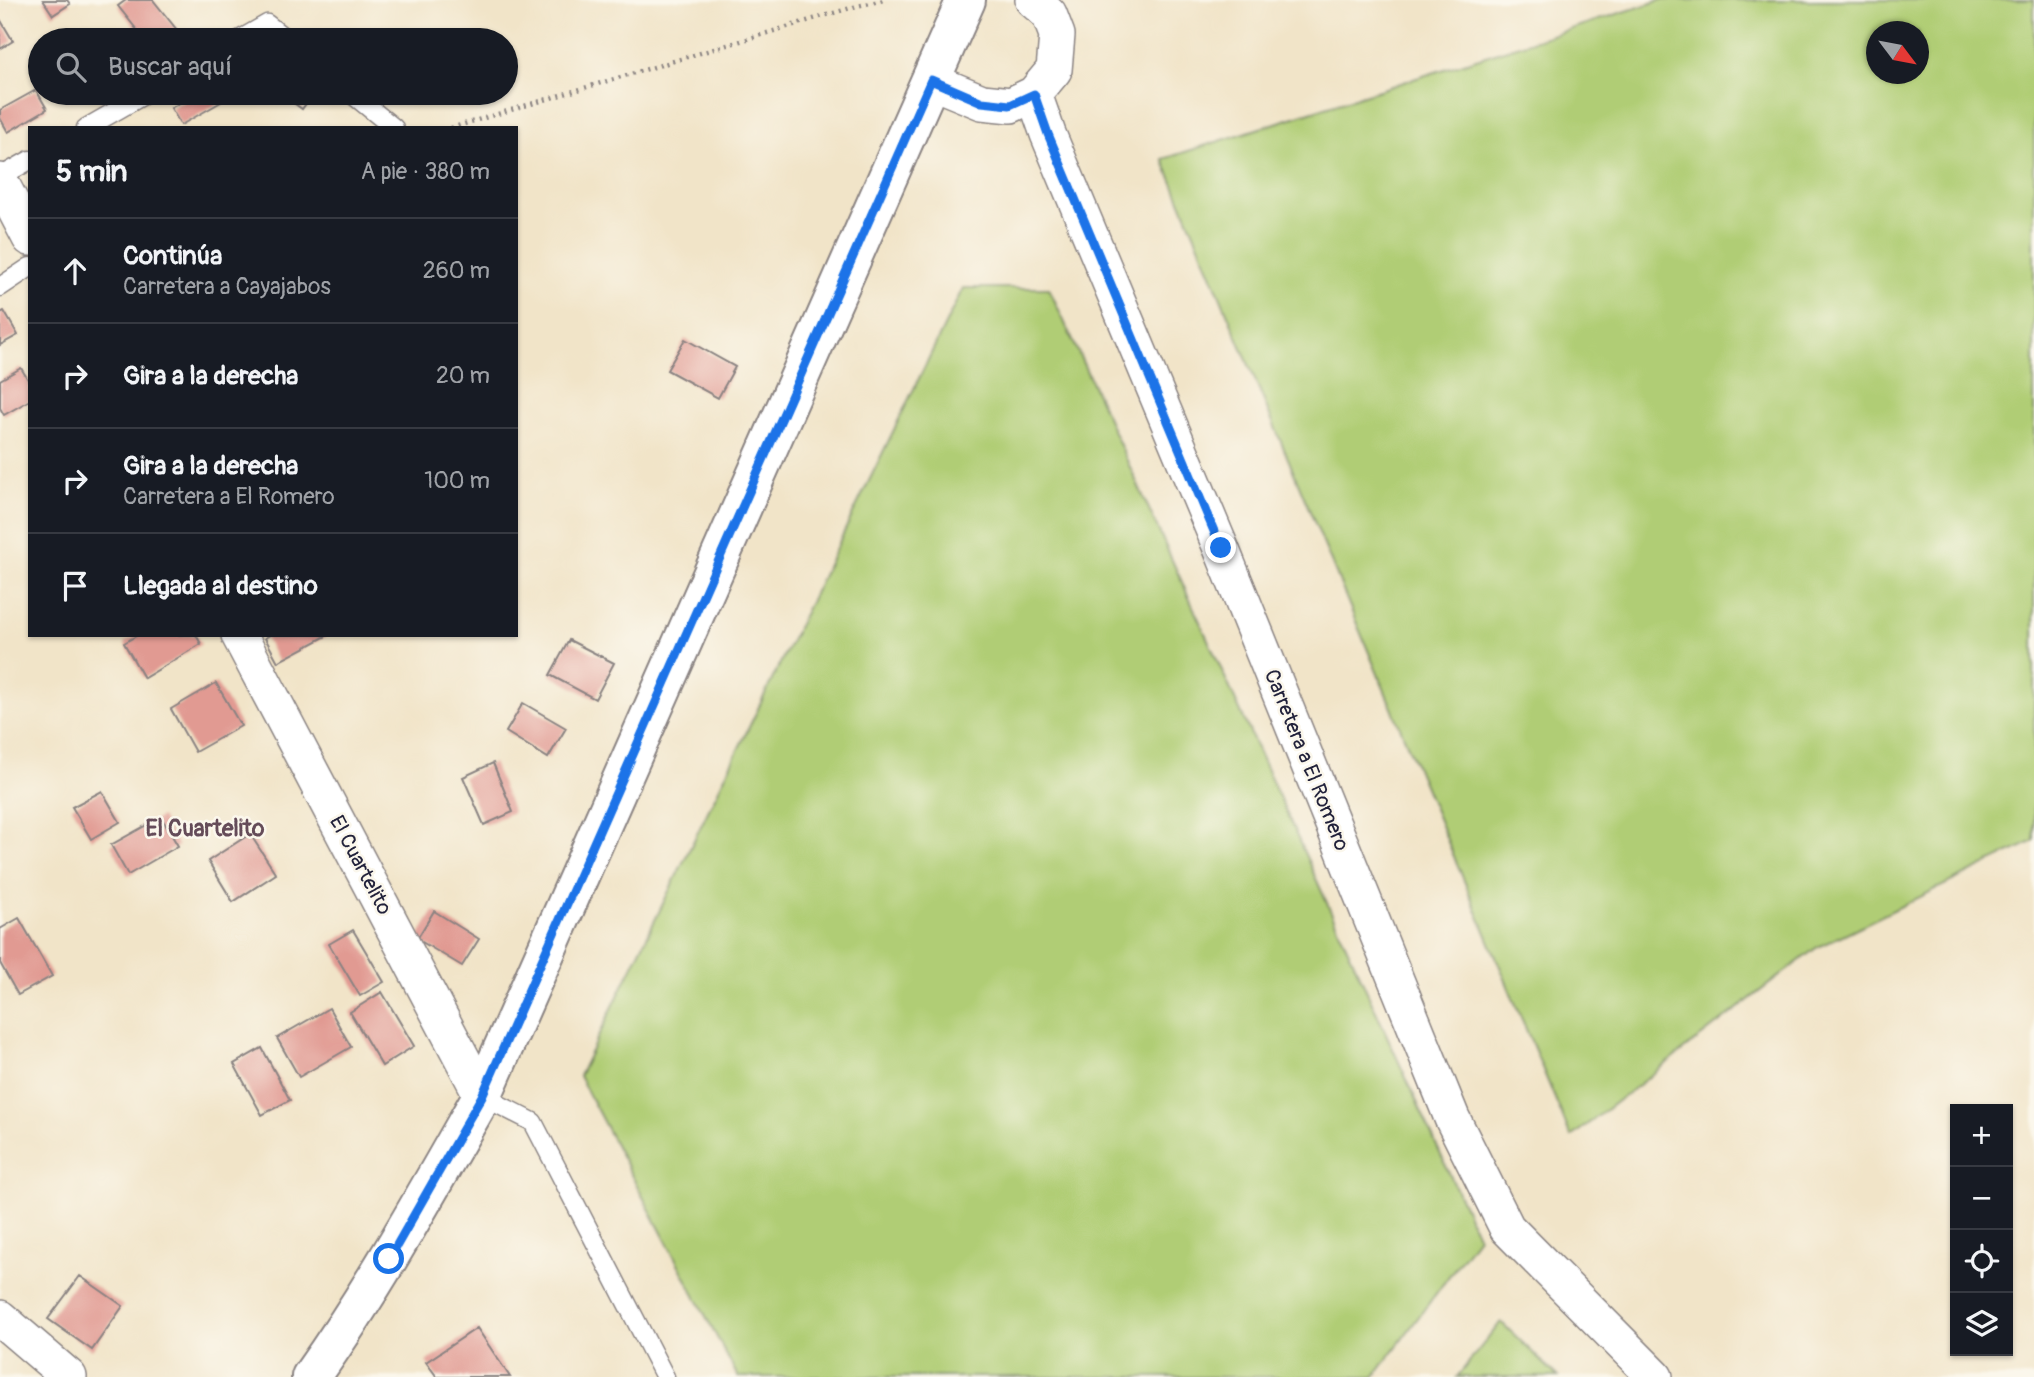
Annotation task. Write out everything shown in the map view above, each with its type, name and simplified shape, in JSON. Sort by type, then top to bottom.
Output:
[{"type":"main road","points":[[312,1377],[389,1259],[482,1096],[966,0]]},
{"type":"street","points":[[931,80],[982,102],[1010,105],[1034,94],[1054,70],[1057,35],[1049,14],[1033,0]]},
{"type":"street","name":"Carretera a El Romero","points":[[1034,94],[1452,1118],[1507,1228],[1655,1377]]},
{"type":"street","points":[[0,179],[28,235]]},
{"type":"street","name":"El Cuartelito","points":[[240,637],[482,1096]]},
{"type":"street","points":[[0,1318],[69,1377]]},
{"type":"lane","points":[[89,126],[126,105]]},
{"type":"lane","points":[[366,105],[392,126]]},
{"type":"lane","points":[[0,179],[28,161]]},
{"type":"lane","points":[[0,288],[28,268]]},
{"type":"lane","points":[[482,1096],[533,1122],[665,1377]]},
{"type":"path","points":[[459,126],[884,0]]},
{"type":"green space","points":[[1661,0],[2034,0],[2034,841],[1816,948],[1571,1137],[1163,159]]},
{"type":"green space","points":[[963,288],[1049,288],[1478,1237],[1374,1377],[738,1377],[579,1076]]},
{"type":"green space","points":[[1501,1322],[1558,1377],[1457,1377]]},
{"type":"building","points":[[43,0],[67,0],[70,4],[53,15]]},
{"type":"building","points":[[126,0],[153,0],[175,28],[135,28],[118,6]]},
{"type":"building","points":[[0,19],[13,41],[0,49]]},
{"type":"building","points":[[28,94],[28,105],[45,105],[47,109],[8,132],[0,118],[0,110]]},
{"type":"building","points":[[176,105],[216,105],[181,125],[171,108]]},
{"type":"building","points":[[4,311],[18,335],[0,345],[0,313]]},
{"type":"building","points":[[685,339],[735,367],[718,398],[667,370]]},
{"type":"building","points":[[21,368],[28,380],[28,401],[4,415],[0,408],[0,380]]},
{"type":"building","points":[[134,637],[197,637],[201,644],[144,678],[124,643]]},
{"type":"building","points":[[267,637],[324,637],[278,662]]},
{"type":"building","points":[[569,640],[614,663],[595,699],[550,675]]},
{"type":"building","points":[[216,683],[241,726],[195,752],[171,709]]},
{"type":"building","points":[[523,703],[566,728],[548,758],[506,732]]},
{"type":"building","points":[[493,763],[513,812],[484,825],[463,777]]},
{"type":"building","points":[[102,791],[120,822],[91,839],[72,807]]},
{"type":"building","points":[[161,817],[178,846],[128,875],[111,845]]},
{"type":"building","points":[[250,834],[276,874],[233,902],[208,861]]},
{"type":"building","points":[[434,911],[479,939],[462,966],[417,939]]},
{"type":"building","points":[[19,918],[52,976],[18,995],[0,963],[0,929]]},
{"type":"building","points":[[353,930],[384,982],[360,996],[329,944]]},
{"type":"building","points":[[382,992],[414,1046],[382,1066],[350,1012]]},
{"type":"building","points":[[329,1008],[351,1047],[299,1077],[277,1038]]},
{"type":"building","points":[[262,1048],[290,1100],[262,1115],[234,1064]]},
{"type":"building","points":[[80,1276],[123,1306],[92,1350],[48,1319]]},
{"type":"building","points":[[477,1328],[510,1377],[437,1377],[426,1362]]},
{"type":"district","name":"El Cuartelito","points":[[205,828]]},
{"type":"route","points":[[389,1259],[482,1096],[931,80],[982,102],[1010,105],[1034,94],[1048,134],[1221,548]]}]
